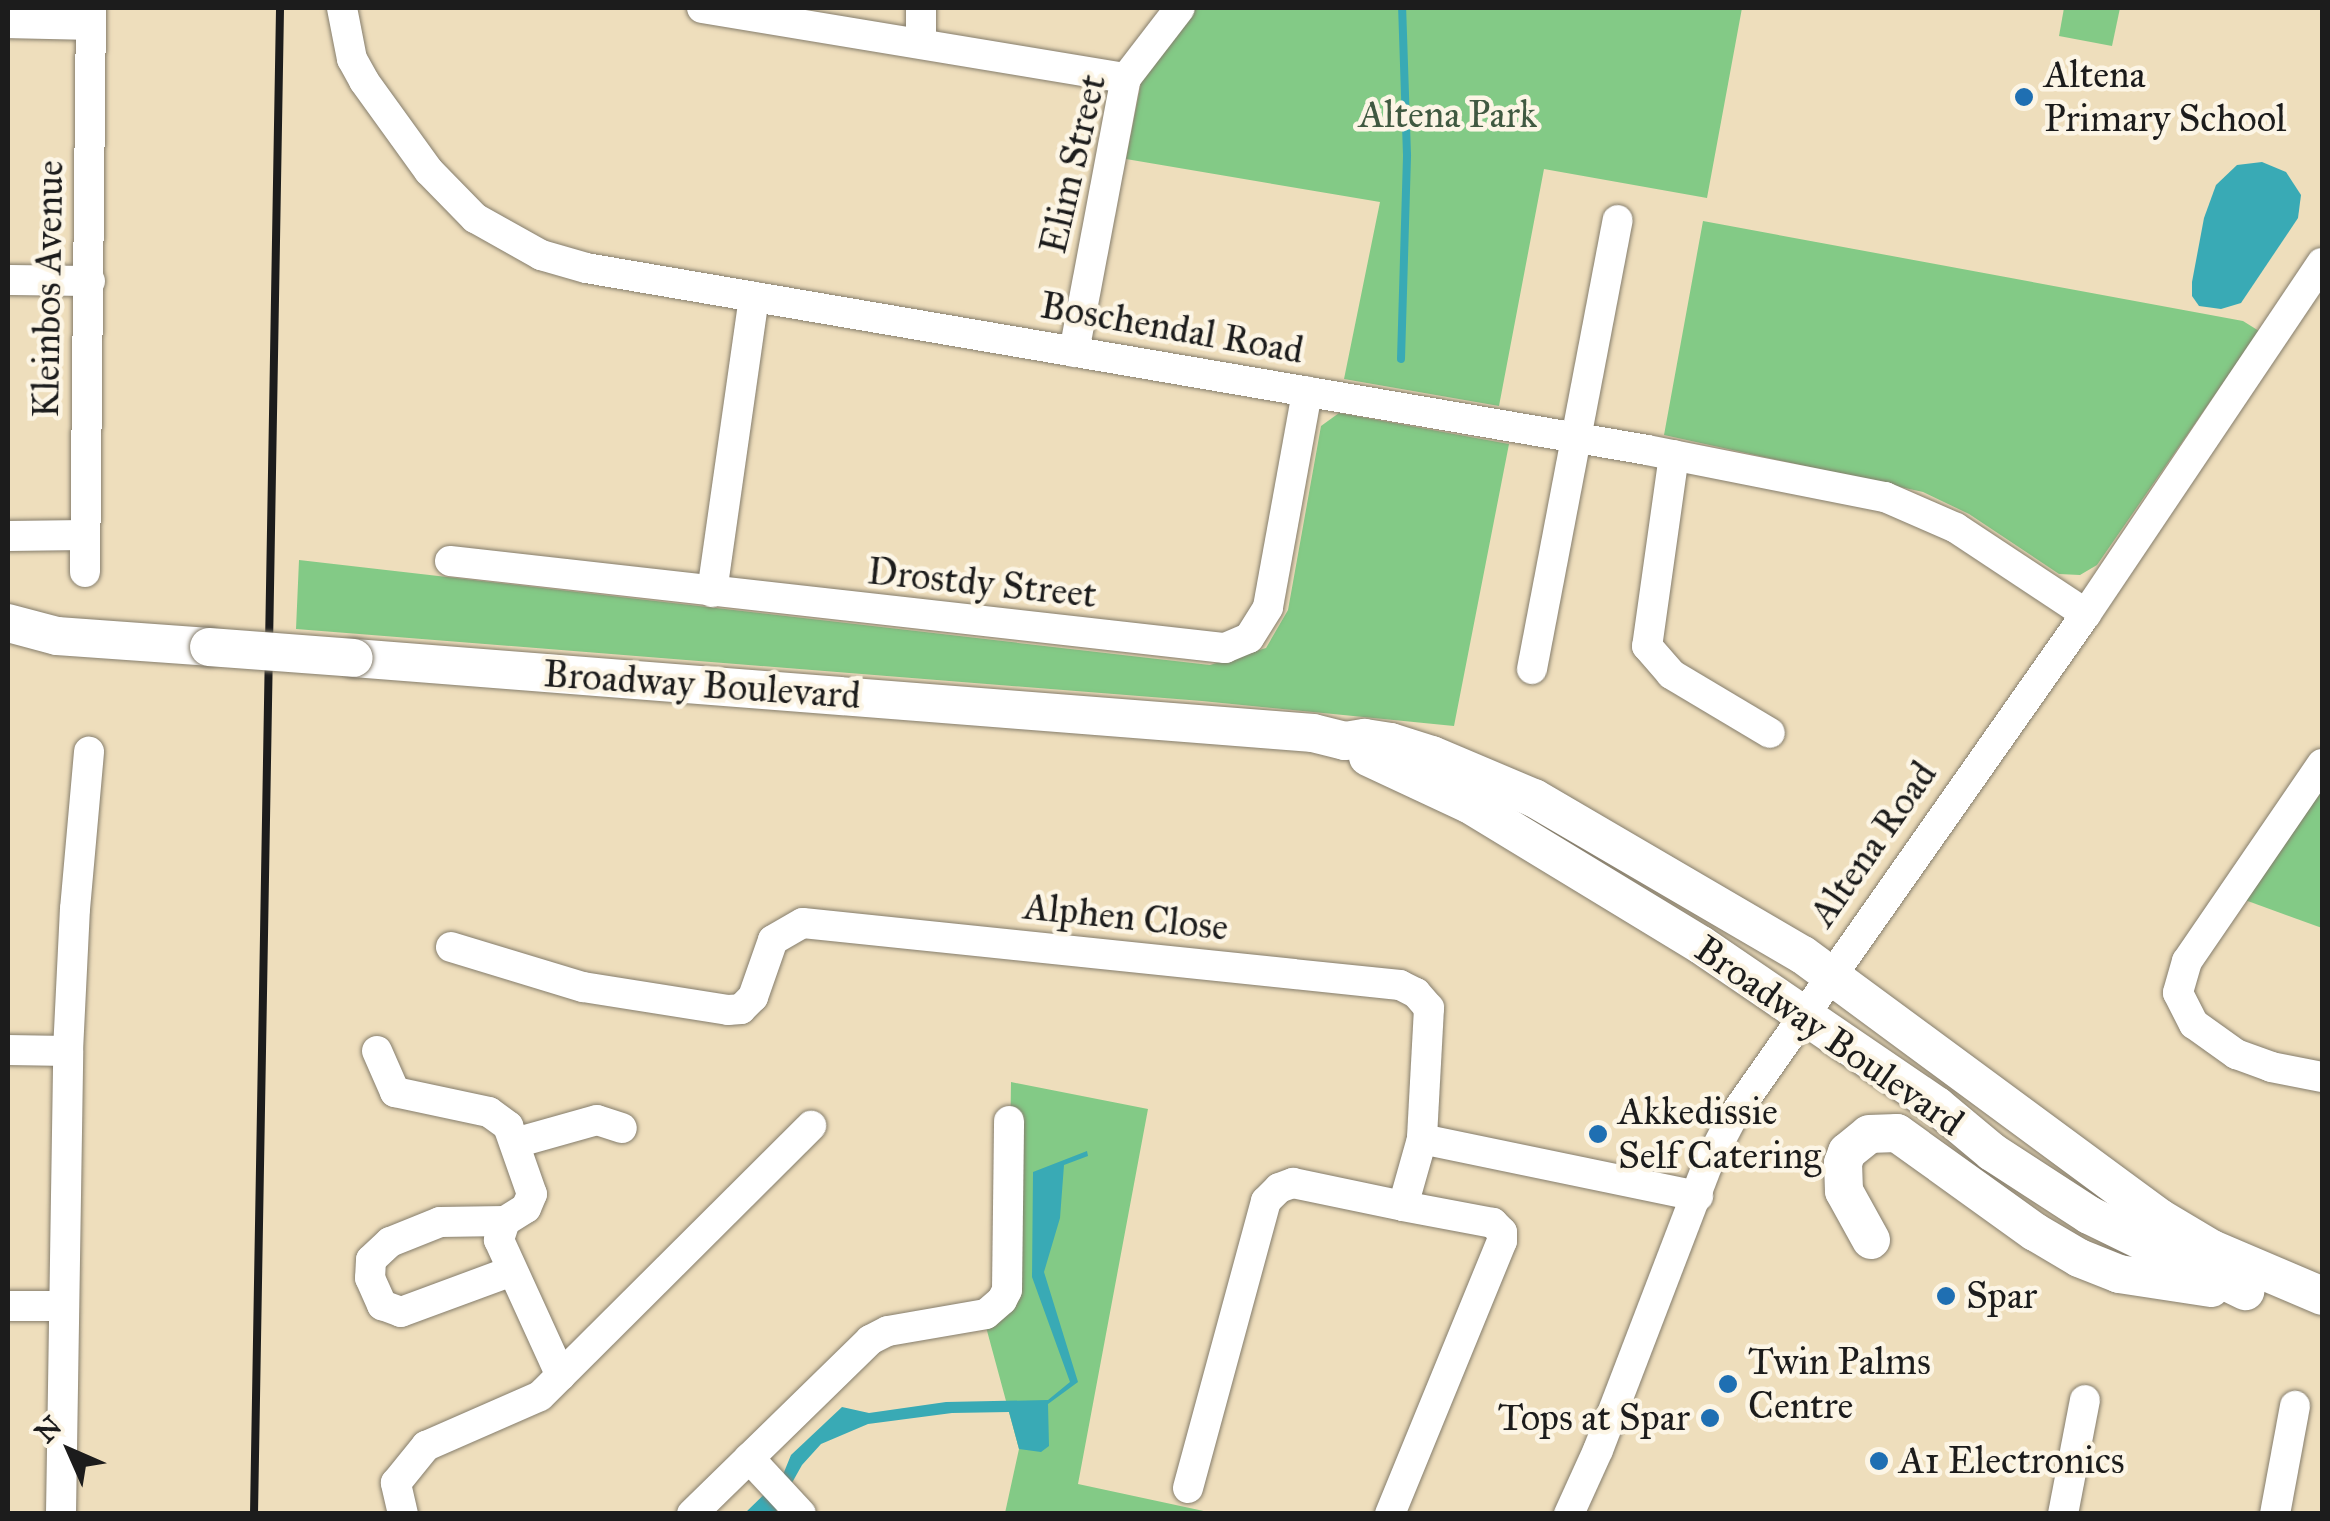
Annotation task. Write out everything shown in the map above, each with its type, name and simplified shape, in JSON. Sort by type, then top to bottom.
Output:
[{"type":"main road","name":"Broadway Boulevard","points":[[8,623],[57,636],[1313,732],[1345,741],[1365,738],[1391,742],[1534,798],[1830,976],[2160,1218],[2212,1249],[2322,1296]]},
{"type":"main road","name":"Broadway Boulevard","points":[[8,649],[57,636]]},
{"type":"main road","name":"Broadway Boulevard","points":[[1345,741],[1358,753],[1522,834],[1803,1012],[1938,1106],[1992,1152],[2089,1214],[2244,1291],[2300,1304],[2322,1304]]},
{"type":"main road","points":[[1871,1240],[1844,1192],[1843,1164],[1847,1152],[1868,1134],[1897,1133],[2035,1232],[2079,1258],[2119,1274],[2244,1291]]},
{"type":"street","name":"Boschendal Road","points":[[342,8],[348,45],[364,81],[429,171],[475,218],[541,256],[1576,438],[1906,504],[1956,528],[2086,614]]},
{"type":"street","points":[[702,8],[921,41],[1126,78]]},
{"type":"street","points":[[921,41],[922,8]]},
{"type":"street","name":"Elim Street","points":[[1074,352],[1126,78],[1180,8]]},
{"type":"street","points":[[8,23],[90,16]]},
{"type":"street","name":"Kleinbos Avenue","points":[[85,572],[90,16]]},
{"type":"street","points":[[1532,669],[1618,220]]},
{"type":"street","name":"Altena Road","points":[[1568,1514],[1598,1450],[1732,1118],[2086,614],[2320,270]]},
{"type":"street","points":[[8,280],[90,281]]},
{"type":"street","points":[[712,592],[754,296]]},
{"type":"street","name":"Drostdy Street","points":[[450,561],[1212,649],[1238,645],[1258,629],[1268,608],[1307,392]]},
{"type":"street","points":[[1674,456],[1647,646],[1654,660],[1671,674],[1770,733]]},
{"type":"street","points":[[8,536],[85,535]]},
{"type":"street","points":[[61,1514],[68,1051],[74,909],[89,752]]},
{"type":"street","points":[[2322,764],[2187,962],[2178,993],[2194,1024],[2236,1054],[2271,1068],[2322,1077]]},
{"type":"street","name":"Alphen Close","points":[[452,947],[584,987],[728,1010],[741,1010],[753,997],[773,940],[803,923],[1400,985],[1416,992],[1429,1008],[1422,1138]]},
{"type":"street","points":[[8,1050],[68,1051]]},
{"type":"street","points":[[377,1051],[394,1092],[489,1112],[508,1126],[532,1194],[526,1208],[505,1221],[440,1222],[390,1242],[371,1260],[370,1278],[382,1305],[401,1312],[512,1271]]},
{"type":"street","points":[[516,1142],[597,1120],[622,1128]]},
{"type":"street","points":[[692,1514],[878,1334],[986,1314],[1002,1300],[1007,1290],[1009,1121]]},
{"type":"street","points":[[403,1514],[396,1483],[426,1446],[529,1402],[561,1376],[810,1126]]},
{"type":"street","points":[[1403,1206],[1422,1138],[1698,1196]]},
{"type":"street","points":[[1188,1488],[1266,1201],[1279,1188],[1292,1183],[1493,1223],[1502,1232],[1502,1241],[1390,1514]]},
{"type":"street","points":[[505,1221],[499,1240],[561,1376]]},
{"type":"street","points":[[8,1306],[64,1306]]},
{"type":"street","points":[[2063,1514],[2085,1400]]},
{"type":"street","points":[[2275,1514],[2295,1406]]},
{"type":"street","points":[[749,1458],[787,1499]]},
{"type":"green space","name":"Altena Park","points":[[1196,8],[1742,8],[1707,198],[1544,169],[1499,406],[1344,379],[1380,202],[1126,159],[1141,83]]},
{"type":"green space","points":[[2064,8],[2120,8],[2112,46],[2059,36]]},
{"type":"green space","points":[[1703,221],[2243,321],[2259,331],[2097,565],[2080,575],[2059,574],[1969,514],[1923,492],[1664,435]]},
{"type":"green space","points":[[1339,413],[1509,444],[1454,726],[1202,701],[296,629],[299,560],[1210,665],[1266,648],[1288,610],[1321,426]]},
{"type":"green space","points":[[2322,788],[2322,928],[2245,900]]},
{"type":"green space","points":[[1011,1082],[1148,1109],[1078,1484],[1213,1513],[1005,1513],[1019,1449],[986,1327],[1008,1290]]},
{"type":"water","points":[[2262,162],[2286,172],[2301,195],[2298,218],[2241,303],[2221,309],[2199,306],[2192,296],[2192,282],[2204,218],[2216,185],[2237,165]]},
{"type":"water","points":[[1087,1151],[1088,1156],[1064,1165],[1060,1218],[1044,1272],[1078,1382],[1048,1404],[1049,1446],[1041,1452],[1019,1449],[1009,1412],[952,1413],[868,1424],[821,1444],[802,1465],[775,1513],[744,1514],[782,1477],[791,1455],[842,1407],[869,1413],[946,1402],[1048,1400],[1070,1382],[1032,1277],[1033,1172]]},
{"type":"waterway","points":[[1401,359],[1407,155],[1402,8]]},
{"type":"railway","points":[[254,1514],[280,8]]},
{"type":"place","name":"Altena Primary School","points":[[2024,97]]},
{"type":"place","name":"Akkedissie Self Catering","points":[[1598,1134]]},
{"type":"place","name":"Spar","points":[[1946,1296]]},
{"type":"place","name":"Twin Palms Centre","points":[[1728,1384]]},
{"type":"place","name":"Tops at Spar","points":[[1710,1418]]},
{"type":"place","name":"A1 Electronics","points":[[1879,1461]]}]
